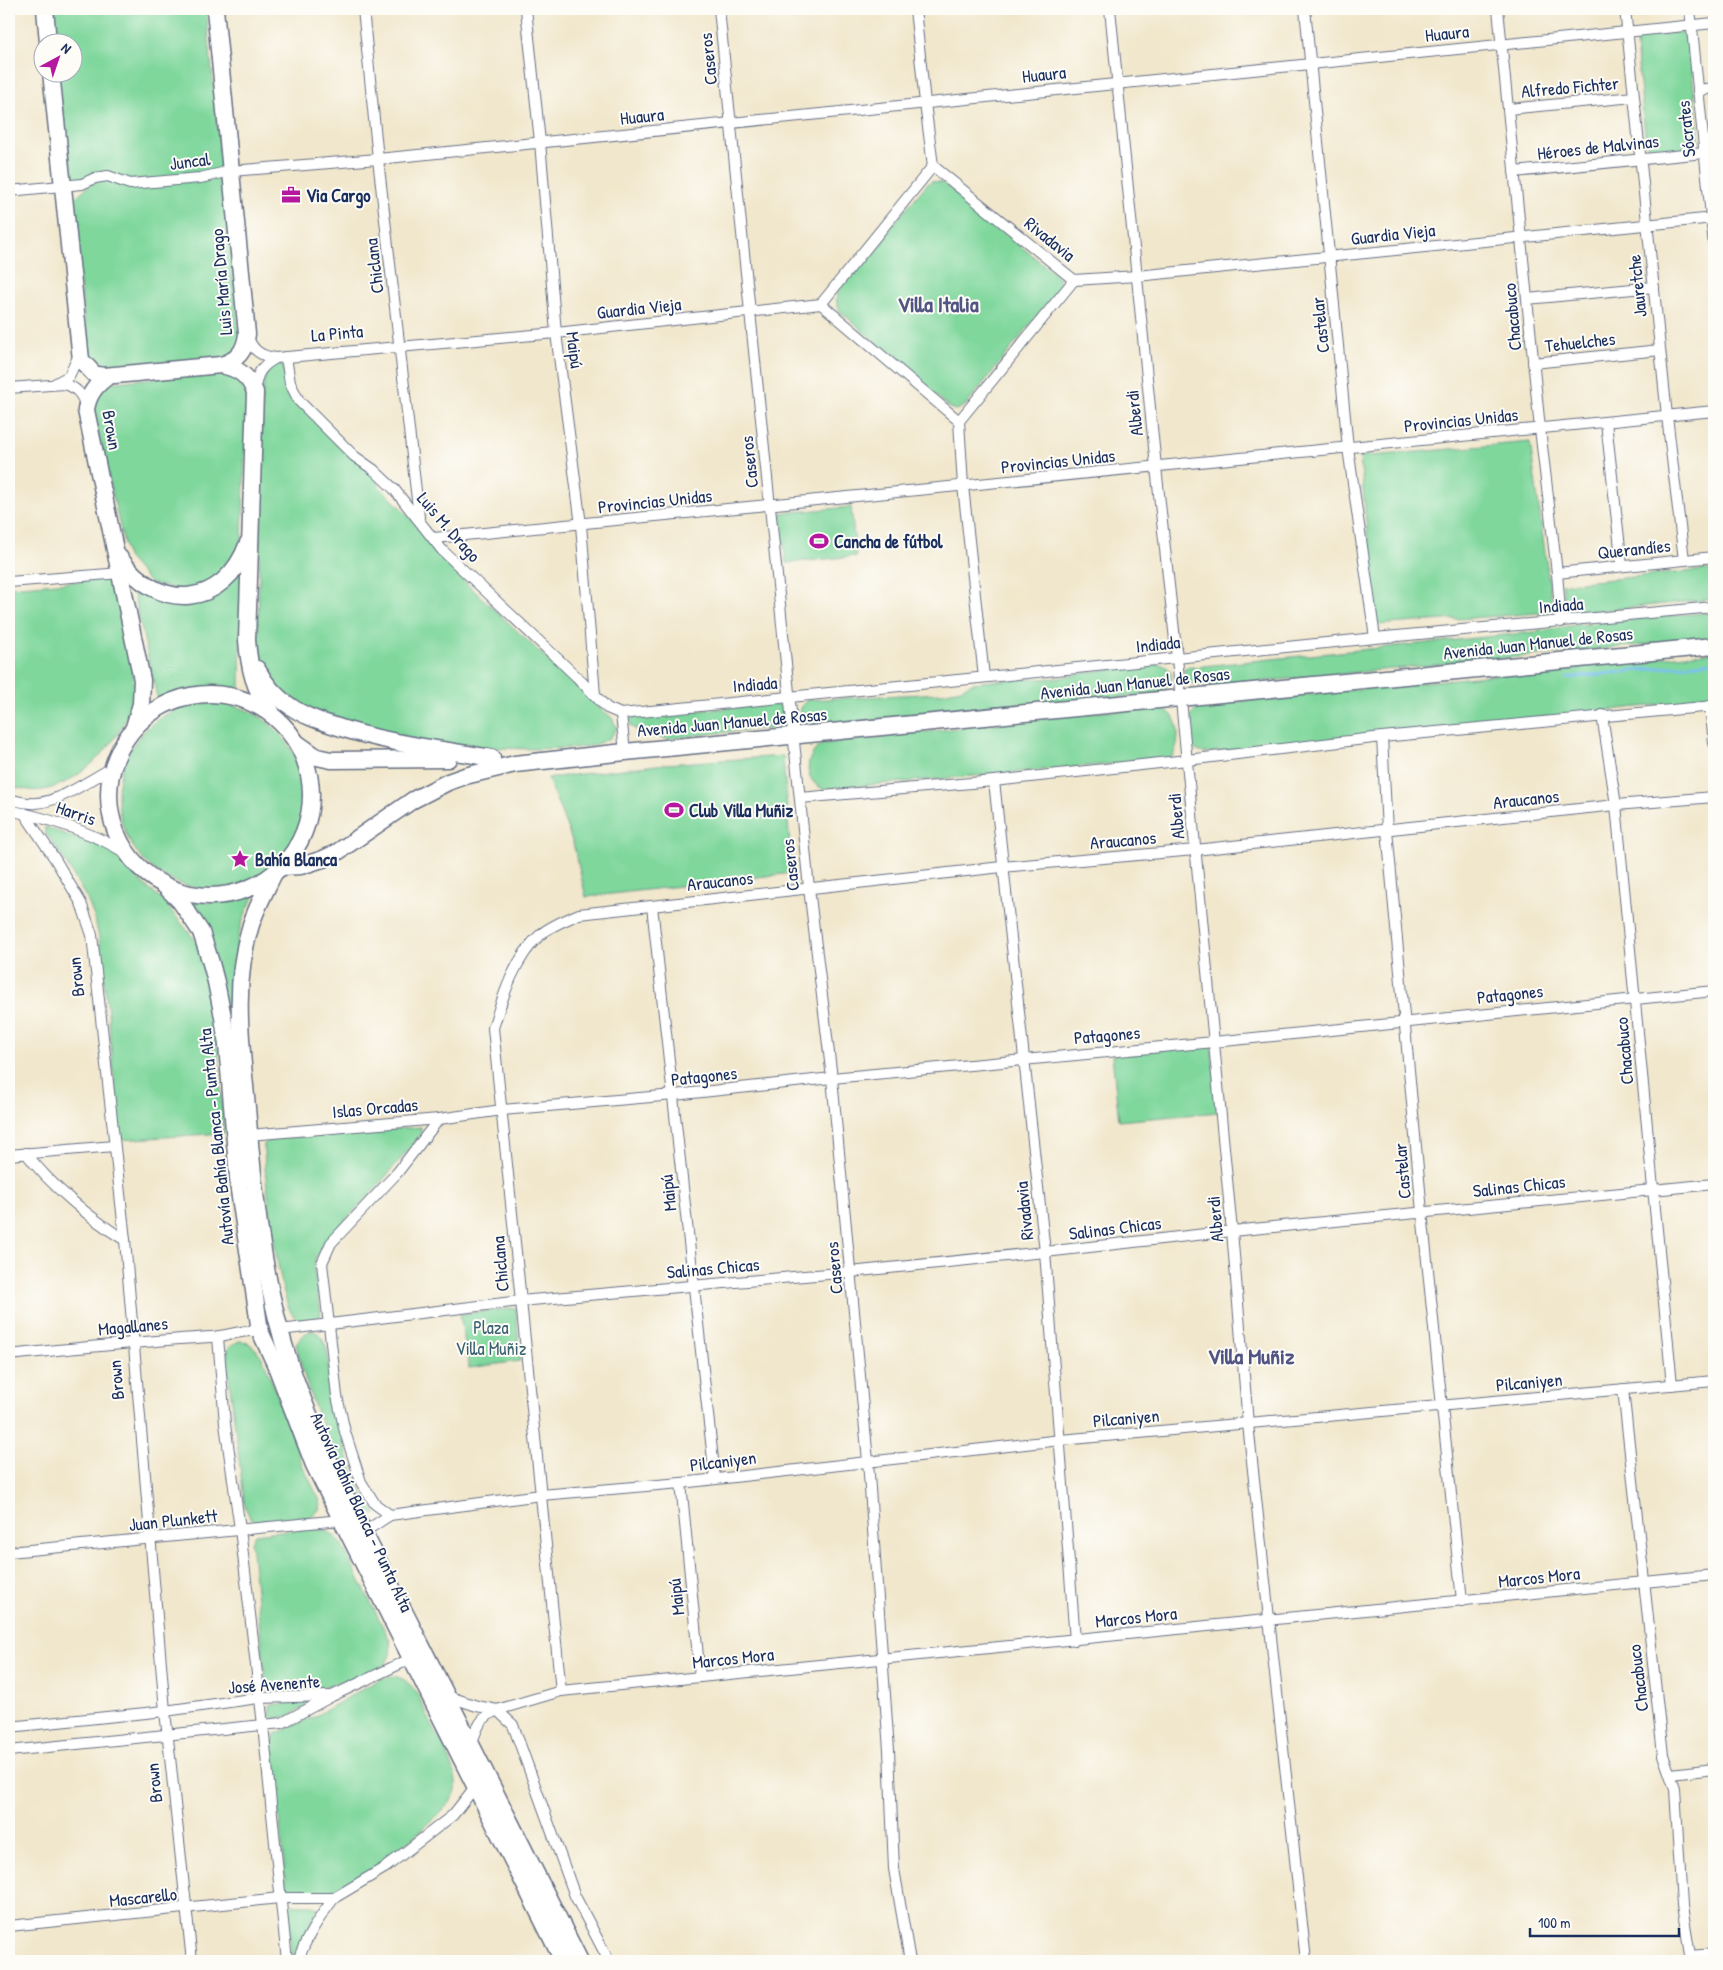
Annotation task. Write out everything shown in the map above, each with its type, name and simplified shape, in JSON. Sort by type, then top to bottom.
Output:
[{"type":"main road","points":[[45,9],[47,32]]},
{"type":"main road","name":"Luis María Drago","points":[[215,9],[247,334],[241,354],[236,359],[221,365]]},
{"type":"main road","points":[[52,82],[79,355],[89,370],[99,376],[221,365],[236,368],[252,384],[255,392],[247,640],[250,666],[256,688],[262,699],[294,740],[305,760],[310,783],[310,806],[305,828],[296,849],[277,871],[253,887],[231,894],[201,895],[186,893],[164,885],[145,872],[129,855],[117,835],[110,813],[109,790],[112,768],[121,746],[134,728],[158,709],[172,701],[194,695],[217,694],[240,699],[261,708],[279,722]]},
{"type":"main road","name":"Brown","points":[[109,376],[94,388],[88,400],[86,410],[142,680],[141,704],[134,728]]},
{"type":"main road","points":[[116,553],[133,574],[153,590],[171,595],[192,596],[212,589],[228,576],[242,557],[250,536]]},
{"type":"main road","points":[[247,640],[258,671],[264,681],[280,699],[303,713],[348,730],[378,738],[492,758]]},
{"type":"main road","name":"Avenida Juan Manuel de Rosas","points":[[277,871],[312,863],[336,853],[413,800],[448,782],[499,767],[560,758],[793,737],[1714,646]]},
{"type":"main road","name":"Avenida Juan Manuel de Rosas","points":[[294,740],[316,757],[331,760],[560,758]]},
{"type":"main road","name":"Autovía Bahía Blanca - Punta Alta","points":[[277,871],[250,928],[241,980],[240,1018],[258,1219],[280,1330],[291,1366],[317,1434],[364,1532],[580,1961]]},
{"type":"main road","name":"Autovía Bahía Blanca - Punta Alta","points":[[164,885],[180,902],[201,932],[212,963],[227,1045],[239,1190],[260,1331],[276,1366],[314,1465],[563,1961]]},
{"type":"street","name":"Chiclana","points":[[363,9],[419,518]]},
{"type":"street","name":"Maipú","points":[[526,9],[540,142],[556,333],[581,525],[595,696]]},
{"type":"street","name":"Caseros","points":[[719,9],[793,737],[832,1078],[868,1461],[883,1659],[894,1869],[910,1961]]},
{"type":"street","points":[[915,9],[933,166],[821,304],[959,421],[963,486],[984,677]]},
{"type":"street","name":"Alberdi","points":[[1110,9],[1187,760],[1232,1231],[1248,1424],[1306,1961]]},
{"type":"street","name":"Castelar","points":[[1305,9],[1348,448],[1376,638]]},
{"type":"street","name":"Chacabuco","points":[[1498,9],[1533,363],[1562,622]]},
{"type":"street","name":"Jauretche","points":[[1625,9],[1667,416],[1684,560]]},
{"type":"street","name":"Sócrates","points":[[1690,9],[1698,90],[1710,152],[1714,246]]},
{"type":"street","name":"Huaura","points":[[378,159],[1714,23]]},
{"type":"street","points":[[1698,90],[1714,88]]},
{"type":"street","name":"Alfredo Fichter","points":[[1508,109],[1634,97]]},
{"type":"street","name":"Héroes de Malvinas","points":[[1514,172],[1710,152]]},
{"type":"street","name":"Juncal","points":[[9,190],[82,184],[95,178],[108,176],[130,184],[200,178],[231,171],[378,159]]},
{"type":"street","name":"Rivadavia","points":[[933,166],[1074,280],[959,421]]},
{"type":"street","name":"Guardia Vieja","points":[[1074,280],[1137,276],[1713,218]]},
{"type":"street","points":[[1527,299],[1654,287]]},
{"type":"street","name":"Guardia Vieja","points":[[401,348],[750,313],[821,304]]},
{"type":"street","name":"La Pinta","points":[[247,334],[249,341],[261,355],[281,358],[401,348]]},
{"type":"street","name":"Tehuelches","points":[[1533,363],[1660,350]]},
{"type":"street","points":[[56,384],[69,376],[79,355]]},
{"type":"street","points":[[255,392],[260,369],[281,358]]},
{"type":"street","name":"Luis M. Drago","points":[[281,358],[290,384],[299,401],[354,456],[374,470],[394,489],[419,518],[442,550],[607,708]]},
{"type":"street","points":[[9,388],[56,384],[70,386],[82,397],[86,410]]},
{"type":"street","name":"Provincias Unidas","points":[[434,538],[581,525],[1714,411]]},
{"type":"street","points":[[1606,422],[1622,566]]},
{"type":"street","name":"Querandíes","points":[[1557,574],[1714,558]]},
{"type":"street","points":[[9,582],[121,573]]},
{"type":"street","name":"Indiada","points":[[607,708],[621,714],[1376,638],[1714,607]]},
{"type":"street","points":[[800,798],[1187,760],[1382,737],[1712,706],[1714,743]]},
{"type":"street","points":[[621,714],[625,752]]},
{"type":"street","name":"Chacabuco","points":[[1602,715],[1616,805],[1672,1385]]},
{"type":"street","name":"Castelar","points":[[1382,737],[1387,830],[1422,1212],[1462,1601]]},
{"type":"street","name":"Harris","points":[[9,799],[34,804],[44,802],[65,794],[112,768]]},
{"type":"street","name":"Rivadavia","points":[[994,780],[1045,1252],[1075,1640]]},
{"type":"street","name":"Araucanos","points":[[541,934],[579,914],[1002,867],[1195,850],[1616,805],[1714,797]]},
{"type":"street","name":"Harris","points":[[9,810],[92,835],[129,855]]},
{"type":"street","name":"Brown","points":[[24,814],[55,859],[81,903],[92,935],[125,1240],[165,1711],[169,1734],[192,1961]]},
{"type":"street","name":"Maipú","points":[[652,906],[715,1478]]},
{"type":"street","name":"Chiclana","points":[[541,934],[524,956],[509,984],[493,1028],[561,1691]]},
{"type":"street","name":"Patagones","points":[[502,1110],[674,1096],[832,1078],[1214,1042],[1714,991]]},
{"type":"street","name":"Islas Orcadas","points":[[249,1135],[439,1119],[502,1110]]},
{"type":"street","points":[[390,1515],[375,1504],[361,1482],[350,1452],[337,1396],[322,1272],[324,1255],[331,1243],[397,1173],[439,1119]]},
{"type":"street","points":[[9,1155],[114,1146]]},
{"type":"street","points":[[26,1153],[38,1169],[97,1220],[125,1240]]},
{"type":"street","name":"Salinas Chicas","points":[[520,1301],[850,1272],[1232,1231],[1714,1184]]},
{"type":"street","points":[[280,1330],[520,1301]]},
{"type":"street","name":"Magallanes","points":[[9,1354],[218,1336],[249,1330],[260,1331]]},
{"type":"street","points":[[218,1336],[225,1424],[240,1529],[287,1961]]},
{"type":"street","name":"Pilcaniyen","points":[[541,1495],[681,1483],[1061,1440],[1714,1381]]},
{"type":"street","name":"Chacabuco","points":[[1623,1390],[1663,1755],[1671,1774],[1674,1789],[1682,1906],[1690,1959]]},
{"type":"street","name":"Maipú","points":[[681,1483],[700,1677]]},
{"type":"street","points":[[364,1532],[390,1515],[541,1495]]},
{"type":"street","name":"Juan Plunkett","points":[[9,1552],[150,1540],[240,1529],[341,1520]]},
{"type":"street","name":"Marcos Mora","points":[[497,1710],[561,1691],[1714,1575]]},
{"type":"street","points":[[332,1696],[410,1659]]},
{"type":"street","name":"José Avenente","points":[[9,1727],[165,1711],[258,1698],[332,1696]]},
{"type":"street","name":"José Avenente","points":[[9,1751],[282,1723],[332,1696]]},
{"type":"street","points":[[446,1696],[497,1710],[512,1725],[575,1896],[609,1961]]},
{"type":"street","points":[[471,1745],[479,1724],[486,1716],[497,1710]]},
{"type":"street","points":[[1671,1774],[1714,1769]]},
{"type":"street","points":[[298,1961],[304,1943],[318,1918],[334,1898],[386,1867],[453,1815],[475,1787]]},
{"type":"street","name":"Mascarello","points":[[9,1926],[280,1898],[334,1898]]},
{"type":"street","points":[[1690,1959],[1714,1954]]},
{"type":"green space","points":[[53,9],[206,9],[221,166],[216,171],[159,180],[76,179],[69,172],[59,82],[82,82],[82,32],[54,32]]},
{"type":"green space","points":[[1681,32],[1687,36],[1689,42],[1699,138],[1698,145],[1693,148],[1655,152],[1649,149],[1646,143],[1636,45],[1638,39],[1643,37]]},
{"type":"green space","points":[[223,174],[240,342],[231,357],[100,369],[88,356],[71,201],[92,183],[101,180],[205,182]]},
{"type":"green space","points":[[932,181],[943,183],[1055,274],[1059,280],[1060,287],[966,405],[957,410],[950,408],[840,311],[837,302],[840,288],[927,184]]},
{"type":"green space","points":[[276,364],[283,365],[285,382],[291,394],[378,478],[378,485],[415,522],[439,556],[612,718],[617,728],[610,738],[592,746],[574,748],[531,749],[443,746],[338,723],[285,696],[264,669],[258,637],[262,404],[264,381],[268,371]]},
{"type":"green space","points":[[223,371],[238,380],[247,394],[242,541],[225,573],[187,592],[150,583],[127,557],[93,409],[98,395],[107,386],[116,382]]},
{"type":"green space","points":[[1530,442],[1553,612],[1376,625],[1360,457]]},
{"type":"green space","name":"Cancha de fútbol","points":[[851,507],[856,556],[786,563],[781,513]]},
{"type":"green space","points":[[1714,569],[1714,599],[1566,614],[1562,584]]},
{"type":"green space","points":[[241,572],[240,690],[236,693],[206,689],[187,691],[167,696],[158,701],[132,586],[134,583],[160,597]]},
{"type":"green space","points":[[106,579],[113,586],[118,599],[133,668],[133,695],[130,710],[123,725],[101,755],[73,778],[58,786],[43,790],[30,790],[9,786],[9,587]]},
{"type":"green space","points":[[1714,613],[1714,638],[1216,686],[1205,686],[1191,682],[1187,679],[1184,668],[1534,632],[1576,625]]},
{"type":"green space","points":[[1714,652],[1714,699],[1204,753],[1194,748],[1190,736],[1191,716],[1196,709],[1206,705]]},
{"type":"green space","points":[[1153,664],[1163,665],[1171,673],[1169,686],[1157,694],[823,725],[809,723],[800,712],[802,705],[807,700],[942,693],[961,689],[972,683],[1059,678]]},
{"type":"green space","points":[[220,703],[247,710],[263,718],[277,730],[289,744],[297,760],[303,778],[303,814],[297,832],[289,848],[277,862],[263,874],[247,882],[229,888],[202,889],[175,882],[159,874],[133,848],[119,814],[118,787],[125,760],[133,744],[159,718],[193,704]]},
{"type":"green space","points":[[773,704],[783,707],[788,715],[777,727],[768,729],[667,739],[643,734],[628,722],[634,716]]},
{"type":"green space","points":[[1162,708],[1173,717],[1178,731],[1174,753],[1170,759],[823,789],[816,785],[809,774],[809,761],[816,749],[822,744],[1087,713]]},
{"type":"green space","name":"Club Villa Muñiz","points":[[783,756],[792,873],[586,897],[573,843],[548,778],[665,764]]},
{"type":"green space","points":[[45,827],[110,850],[136,878],[164,902],[196,941],[203,962],[216,1021],[224,1133],[119,1140],[109,1021],[95,919],[87,899],[62,856],[45,832]]},
{"type":"green space","points":[[258,891],[247,911],[240,931],[234,974],[278,1354],[257,1270],[231,1042],[185,899],[213,902],[231,900]]},
{"type":"green space","points":[[1211,1045],[1219,1112],[1119,1121],[1112,1055]]},
{"type":"green space","points":[[421,1127],[419,1137],[377,1187],[336,1230],[316,1256],[314,1271],[321,1314],[313,1323],[296,1318],[287,1303],[277,1259],[269,1204],[264,1144],[273,1139]]},
{"type":"green space","name":"Plaza Villa Muñiz","points":[[516,1308],[520,1361],[469,1368],[460,1314]]},
{"type":"green space","points":[[313,1330],[318,1333],[326,1346],[334,1402],[347,1454],[367,1502],[376,1515],[368,1512],[361,1505],[332,1446],[307,1386],[296,1343],[304,1334]]},
{"type":"green space","points":[[239,1341],[250,1344],[263,1359],[293,1435],[302,1465],[320,1501],[319,1510],[310,1517],[255,1521],[250,1517],[245,1507],[226,1354],[229,1347]]},
{"type":"green space","points":[[307,1528],[326,1531],[334,1535],[341,1543],[390,1641],[391,1651],[386,1663],[376,1673],[322,1687],[273,1693],[266,1687],[251,1542],[255,1534]]},
{"type":"green space","points":[[392,1676],[406,1681],[420,1698],[454,1772],[456,1790],[452,1799],[442,1811],[412,1838],[356,1880],[334,1889],[307,1895],[292,1894],[286,1886],[272,1744],[275,1734],[316,1716],[380,1679]]},
{"type":"green space","points":[[309,1701],[310,1703],[288,1716],[273,1719],[270,1716],[270,1705]]},
{"type":"green space","points":[[293,1905],[314,1905],[318,1908],[292,1961],[287,1911]]},
{"type":"waterway","points":[[1567,678],[1714,662]]},
{"type":"place","name":"Via Cargo","points":[[291,195]]},
{"type":"place","name":"Cancha de fútbol","points":[[819,541]]},
{"type":"place","name":"Club Villa Muñiz","points":[[674,810]]},
{"type":"place","name":"Bahía Blanca","points":[[240,859]]},
{"type":"district","name":"Villa Italia","points":[[938,304]]},
{"type":"district","name":"Villa Muñiz","points":[[1251,1356]]}]
